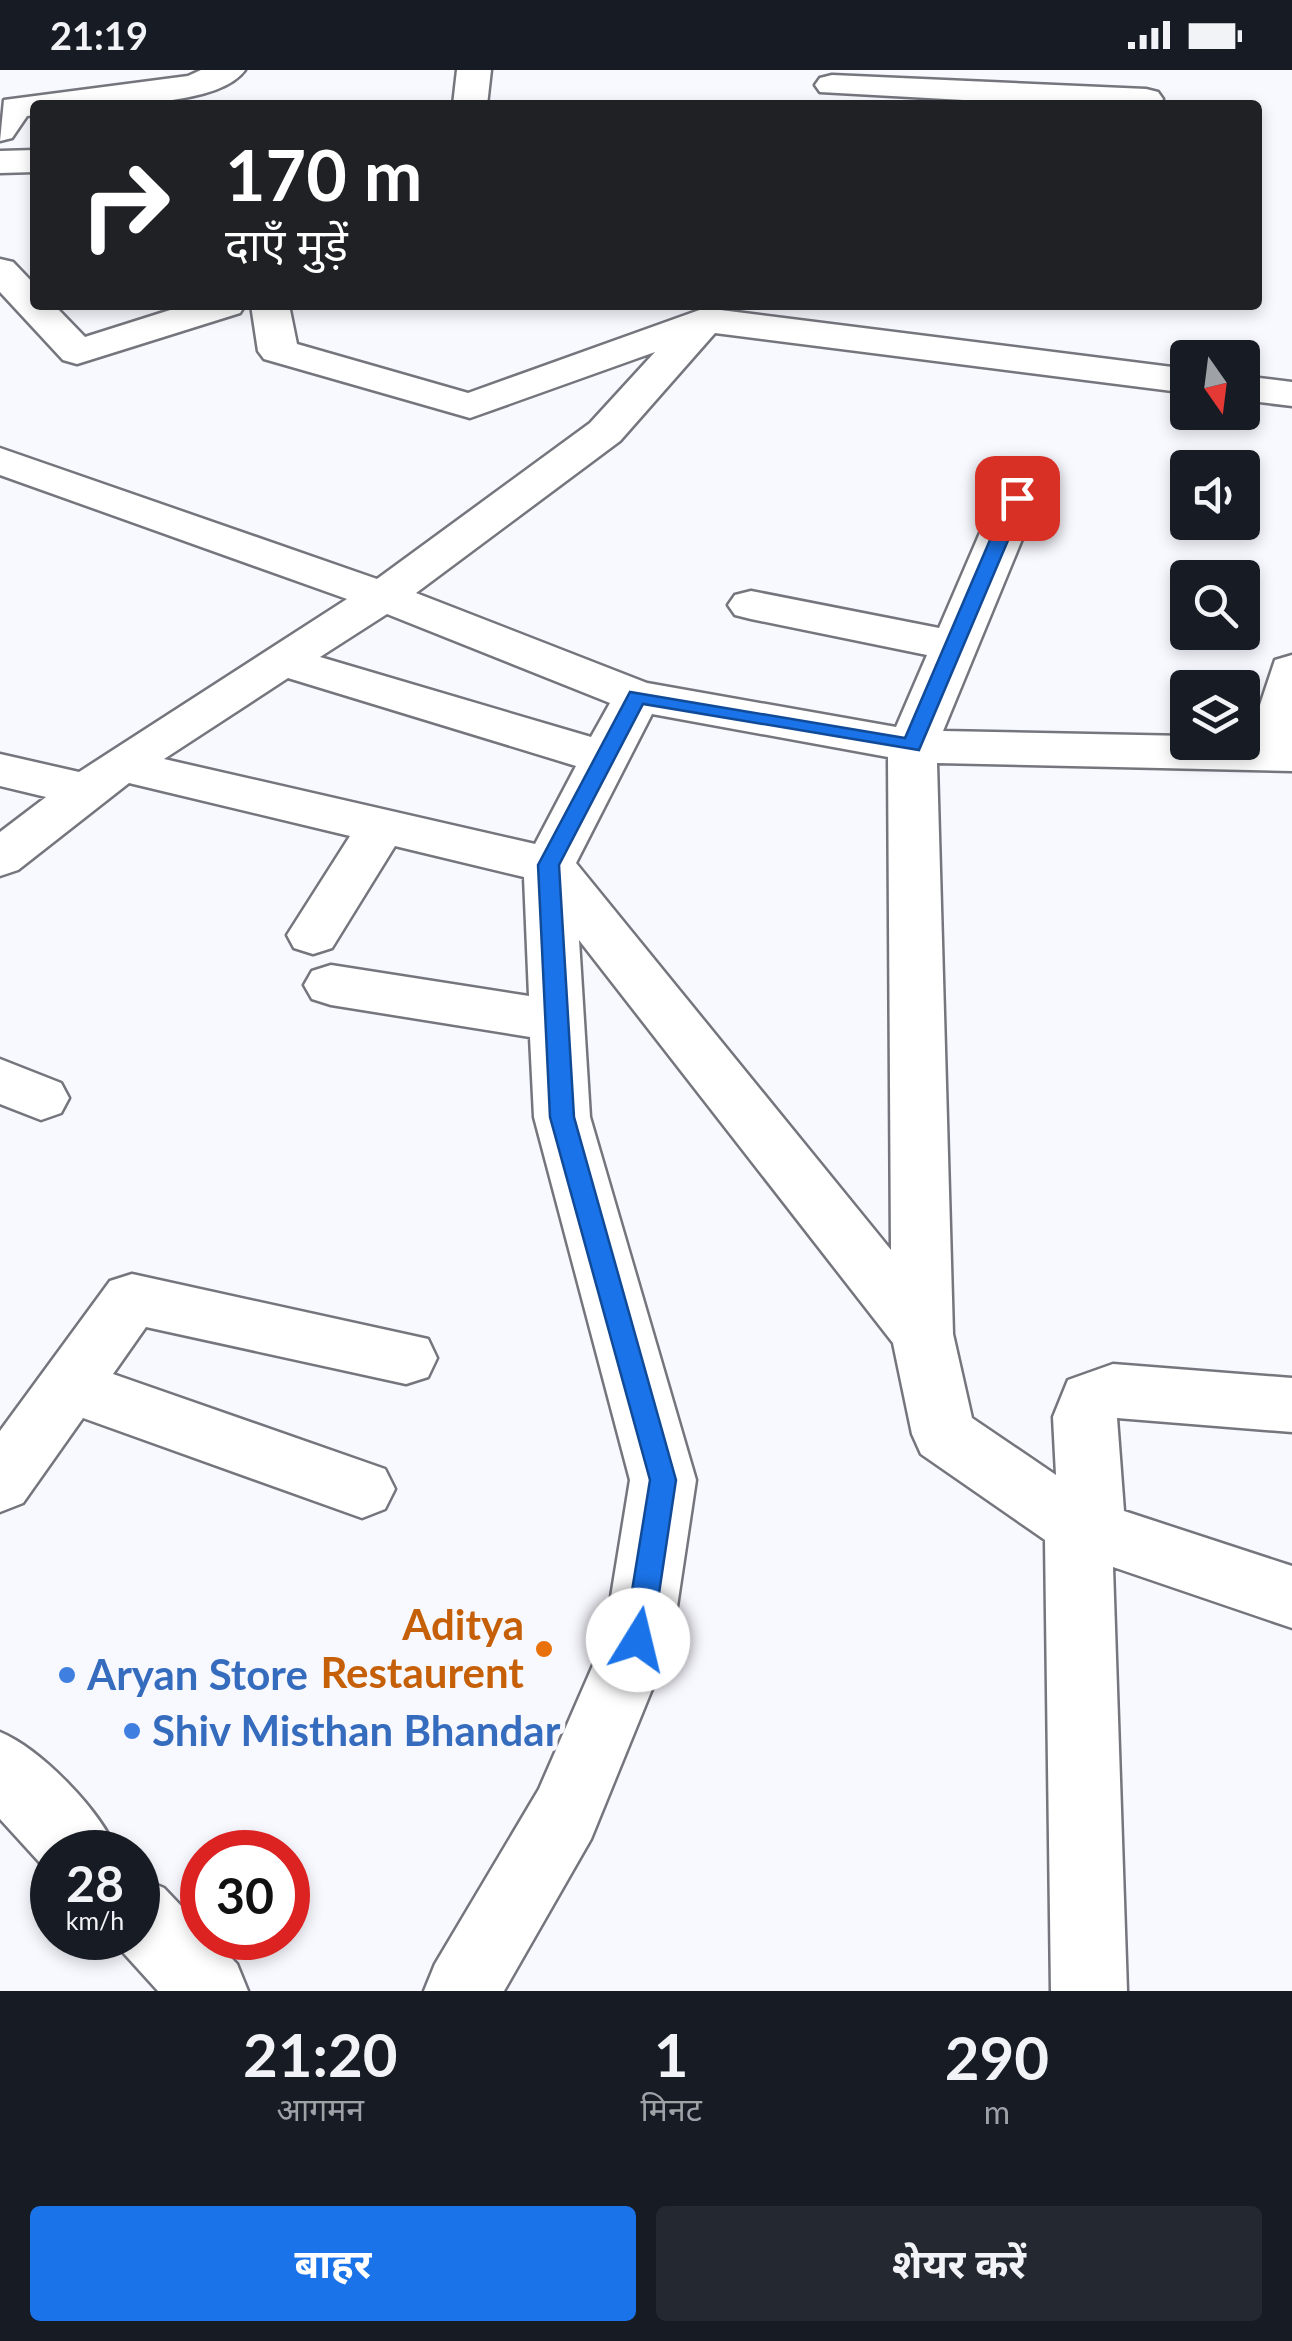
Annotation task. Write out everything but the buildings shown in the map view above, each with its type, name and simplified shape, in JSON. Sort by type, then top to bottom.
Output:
[{"type":"street","points":[[73,100],[196,85],[228,70]]},
{"type":"street","points":[[471,100],[474,70]]},
{"type":"street","points":[[830,87],[1146,99]]},
{"type":"street","points":[[0,131],[16,107],[30,105]]},
{"type":"street","points":[[0,162],[30,162]]},
{"type":"street","points":[[0,270],[30,302]]},
{"type":"street","points":[[38,310],[77,352],[210,310]]},
{"type":"street","points":[[271,310],[278,351],[470,406],[712,312],[1170,378]]},
{"type":"street","points":[[0,858],[104,777],[384,596],[604,432],[712,312]]},
{"type":"street","points":[[1260,390],[1292,394]]},
{"type":"street","points":[[0,461],[384,596],[637,696],[912,746],[1280,756],[1292,670]]},
{"type":"street","points":[[1017,498],[912,746],[922,1334],[944,1434],[1085,1529],[1292,1597]]},
{"type":"street","points":[[751,605],[954,646]]},
{"type":"street","points":[[282,661],[605,758]]},
{"type":"street","points":[[462,1991],[565,1814],[638,1640],[663,1480],[562,1117],[549,865],[637,696]]},
{"type":"street","points":[[0,770],[104,777],[382,826],[549,865],[922,1334]]},
{"type":"street","points":[[313,934],[382,826]]},
{"type":"street","points":[[331,985],[557,1020]]},
{"type":"street","points":[[0,1483],[67,1384],[132,1299],[406,1358]]},
{"type":"street","points":[[67,1384],[362,1489]]},
{"type":"street","points":[[1089,1991],[1085,1529],[1086,1418],[1090,1399],[1113,1390],[1292,1405]]},
{"type":"street","points":[[0,1767],[59,1830]]},
{"type":"street","points":[[160,1938],[210,1991]]},
{"type":"place","name":"Aditya Restaurent","points":[[544,1649]]},
{"type":"place","name":"Aryan Store","points":[[67,1675]]},
{"type":"place","name":"Shiv Misthan Bhandar","points":[[132,1731]]},
{"type":"route","points":[[638,1640],[663,1480],[562,1117],[549,865],[637,696],[912,746],[1017,498]]}]
